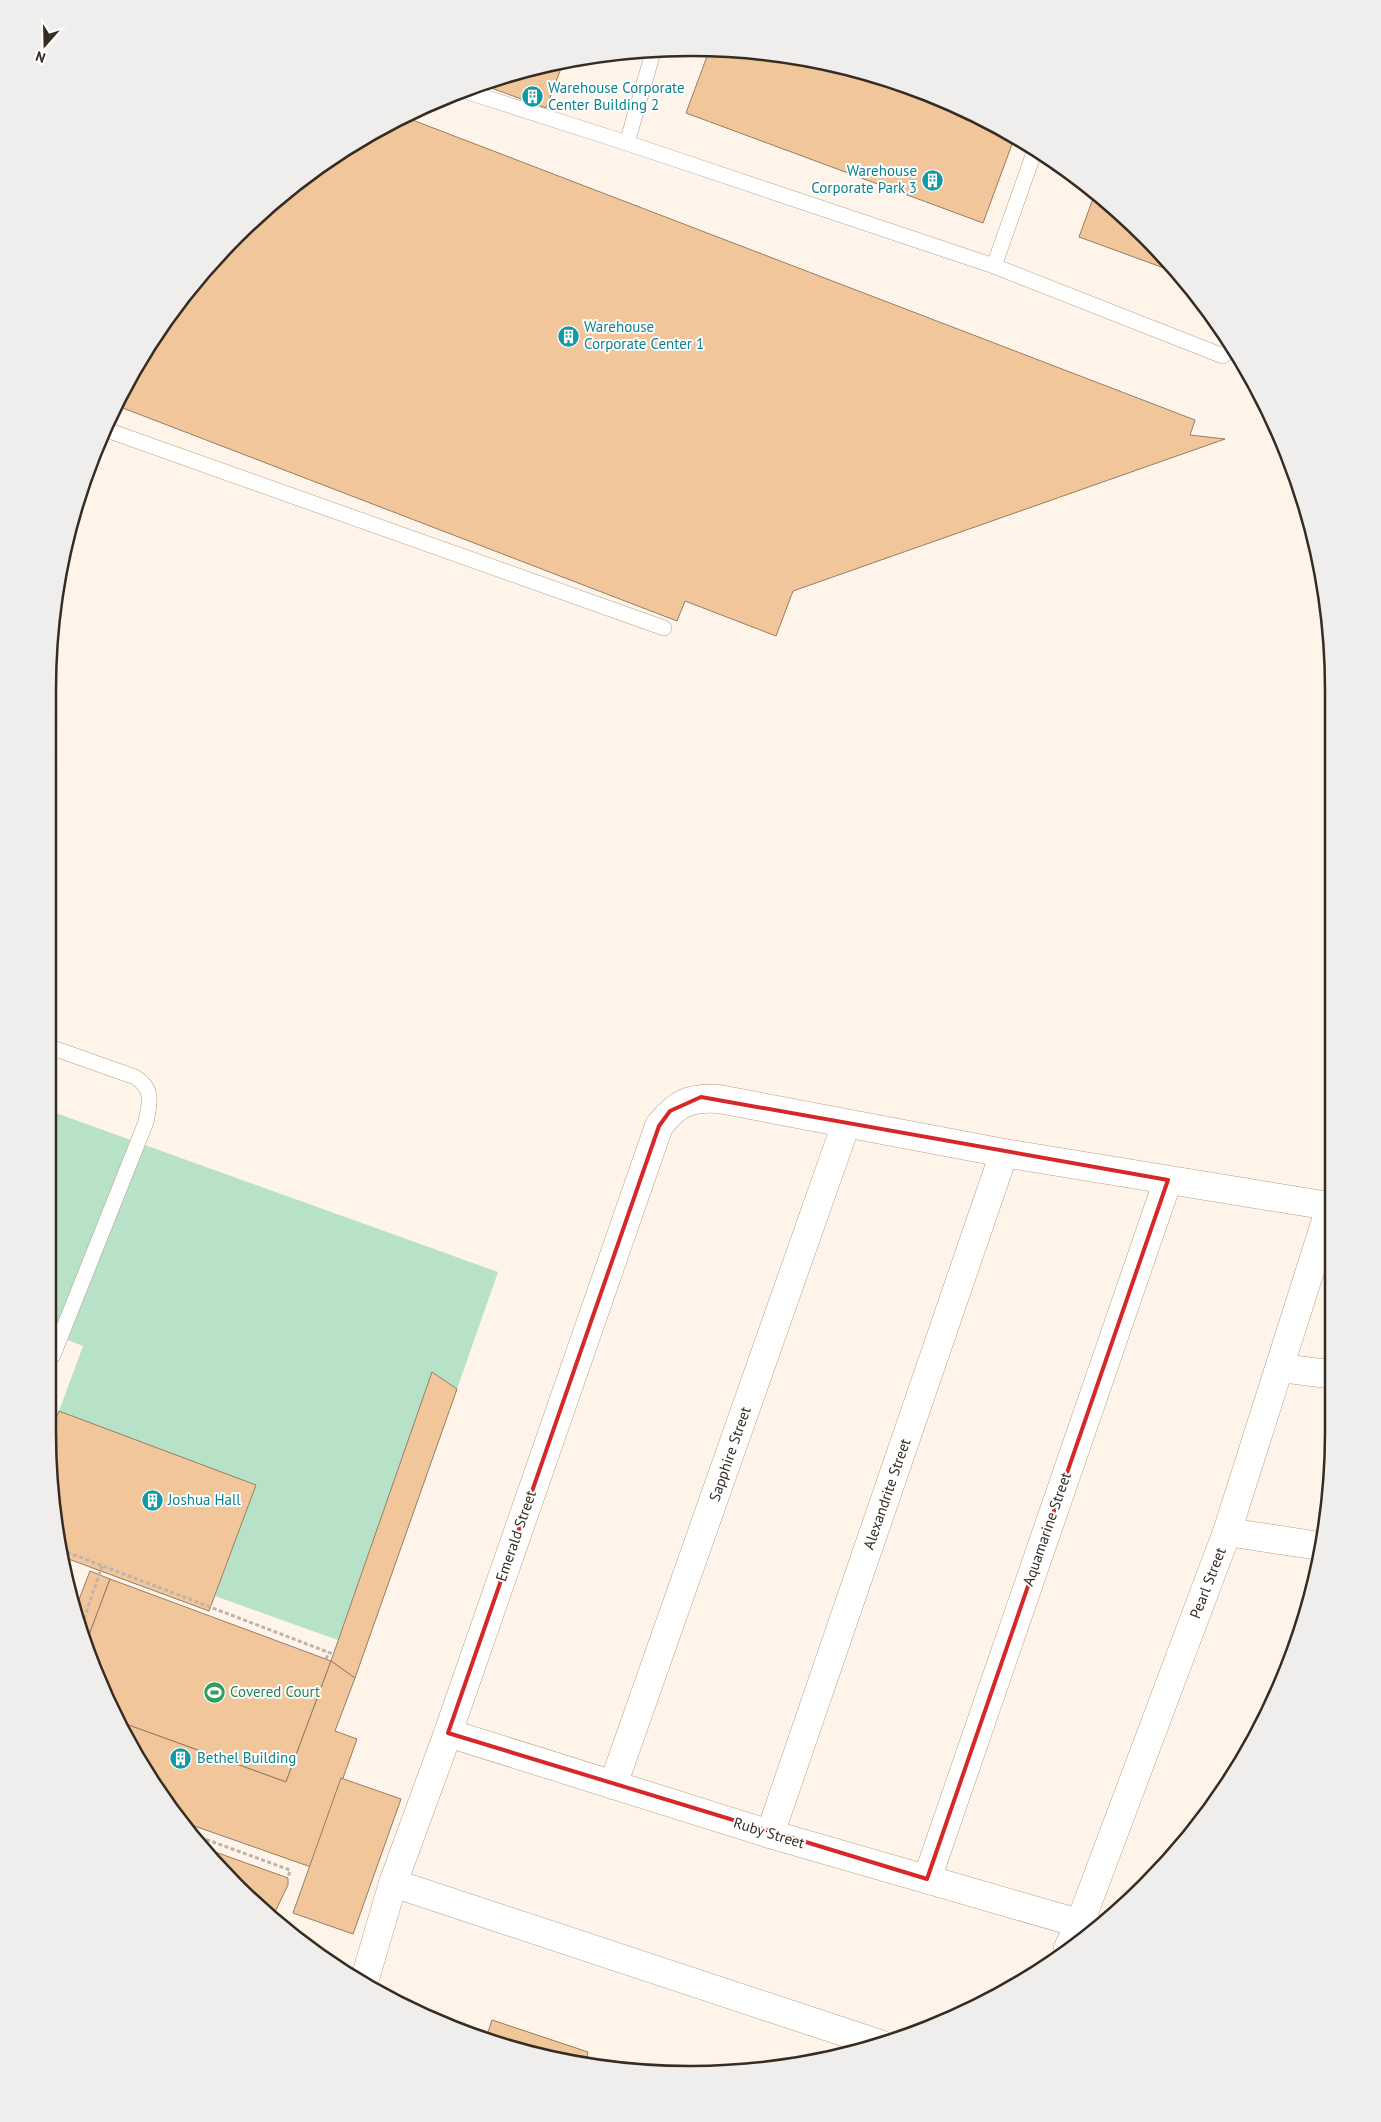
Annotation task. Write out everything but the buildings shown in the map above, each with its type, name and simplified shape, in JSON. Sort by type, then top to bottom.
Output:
[{"type":"street","name":"Emerald Street","points":[[366,1976],[393,1883],[448,1732],[659,1126],[670,1111],[685,1101],[700,1097],[719,1098],[846,1124]]},
{"type":"street","points":[[846,1124],[1004,1153],[1325,1205]]},
{"type":"street","name":"Sapphire Street","points":[[613,1784],[846,1124]]},
{"type":"street","name":"Alexandrite Street","points":[[770,1834],[1004,1153]]},
{"type":"street","name":"Aquamarine Street","points":[[927,1879],[1168,1180]]},
{"type":"street","name":"Pearl Street","points":[[1086,1925],[1227,1532],[1325,1227]]},
{"type":"street","points":[[1280,1368],[1325,1374]]},
{"type":"street","points":[[1227,1532],[1314,1545]]},
{"type":"street","name":"Ruby Street","points":[[448,1732],[770,1834],[1086,1925]]},
{"type":"street","points":[[393,1883],[868,2040]]},
{"type":"lane","points":[[627,142],[651,58]]},
{"type":"lane","points":[[475,95],[627,142],[994,266],[1224,356],[1227,352]]},
{"type":"lane","points":[[994,266],[1033,157]]},
{"type":"lane","points":[[112,432],[664,628]]},
{"type":"lane","points":[[56,1049],[135,1077],[145,1083],[150,1094],[146,1122],[56,1347]]},
{"type":"path","points":[[68,1553],[333,1654]]},
{"type":"path","points":[[85,1617],[102,1566]]},
{"type":"path","points":[[326,1659],[328,1652]]},
{"type":"path","points":[[205,1839],[290,1870],[288,1878]]},
{"type":"highlighted area","points":[[701,1097],[1168,1180],[927,1879],[448,1733],[659,1126],[670,1111]]},
{"type":"green space","points":[[56,1113],[498,1272],[457,1389],[432,1373],[338,1640],[215,1596],[256,1485],[59,1411],[83,1346],[56,1335]]},
{"type":"place","name":"Warehouse Corporate Center Building 2","points":[[532,97]]},
{"type":"place","name":"Warehouse Corporate Park 3","points":[[933,180]]},
{"type":"place","name":"Warehouse Corporate Center 1","points":[[568,336]]},
{"type":"place","name":"Joshua Hall","points":[[152,1500]]},
{"type":"place","name":"Covered Court","points":[[214,1692]]},
{"type":"place","name":"Bethel Building","points":[[181,1758]]}]
